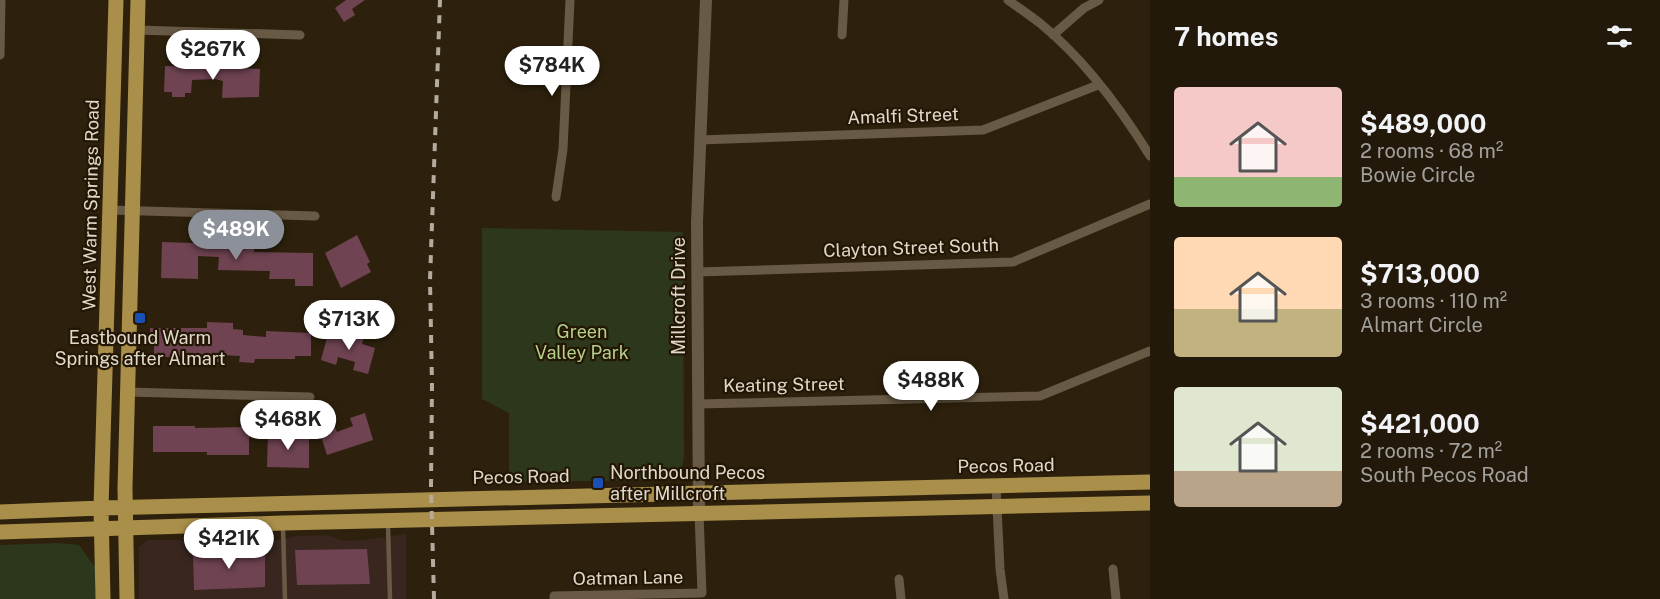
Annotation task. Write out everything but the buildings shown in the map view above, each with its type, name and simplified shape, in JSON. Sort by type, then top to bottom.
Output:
[{"type":"main road","name":"West Warm Springs Road","points":[[102,599],[100,518],[116,0]]},
{"type":"main road","points":[[127,599],[125,517],[127,392],[138,0]]},
{"type":"main road","name":"Pecos Road","points":[[125,517],[699,493],[1150,482]]},
{"type":"main road","points":[[0,532],[100,518],[125,517],[283,523],[1150,502]]},
{"type":"main road","points":[[0,512],[100,518]]},
{"type":"street","points":[[556,197],[563,149],[570,0]]},
{"type":"street","name":"Millcroft Drive","points":[[702,593],[697,272],[699,140],[706,0]]},
{"type":"street","points":[[842,35],[844,0]]},
{"type":"street","points":[[1008,0],[1042,25],[1083,65],[1129,123],[1150,156]]},
{"type":"street","points":[[1053,35],[1084,8],[1099,0]]},
{"type":"street","points":[[0,55],[1,1]]},
{"type":"street","points":[[137,30],[300,35]]},
{"type":"street","name":"Amalfi Street","points":[[699,140],[983,130],[1098,84]]},
{"type":"street","points":[[1140,140],[1150,134]]},
{"type":"street","name":"Clayton Street South","points":[[697,272],[1013,262],[1150,204]]},
{"type":"street","points":[[110,210],[315,216]]},
{"type":"street","name":"Keating Street","points":[[698,404],[1040,396],[1150,351]]},
{"type":"street","points":[[127,392],[310,397]]},
{"type":"street","points":[[996,486],[999,569],[1004,599]]},
{"type":"street","points":[[1113,569],[1116,599]]},
{"type":"street","points":[[899,579],[901,599]]},
{"type":"street","name":"Oatman Lane","points":[[554,598],[702,593]]},
{"type":"lane","points":[[388,521],[390,599]]},
{"type":"lane","points":[[283,523],[285,599]]},
{"type":"shaded area","points":[[406,534],[406,599],[139,599],[139,547],[148,540],[177,540],[206,544],[260,543],[299,536],[328,535],[344,541]]},
{"type":"green space","name":"Green Valley Park","points":[[482,228],[683,232],[684,453],[682,469],[678,475],[670,480],[509,482],[509,413],[482,399]]},
{"type":"green space","points":[[58,543],[79,545],[95,567],[95,599],[0,599],[0,545]]},
{"type":"railway","points":[[434,599],[430,280],[440,0]]},
{"type":"place","name":"Eastbound Warm Springs after Almart","points":[[140,318]]},
{"type":"place","name":"Northbound Pecos after Millcroft","points":[[598,483]]}]
